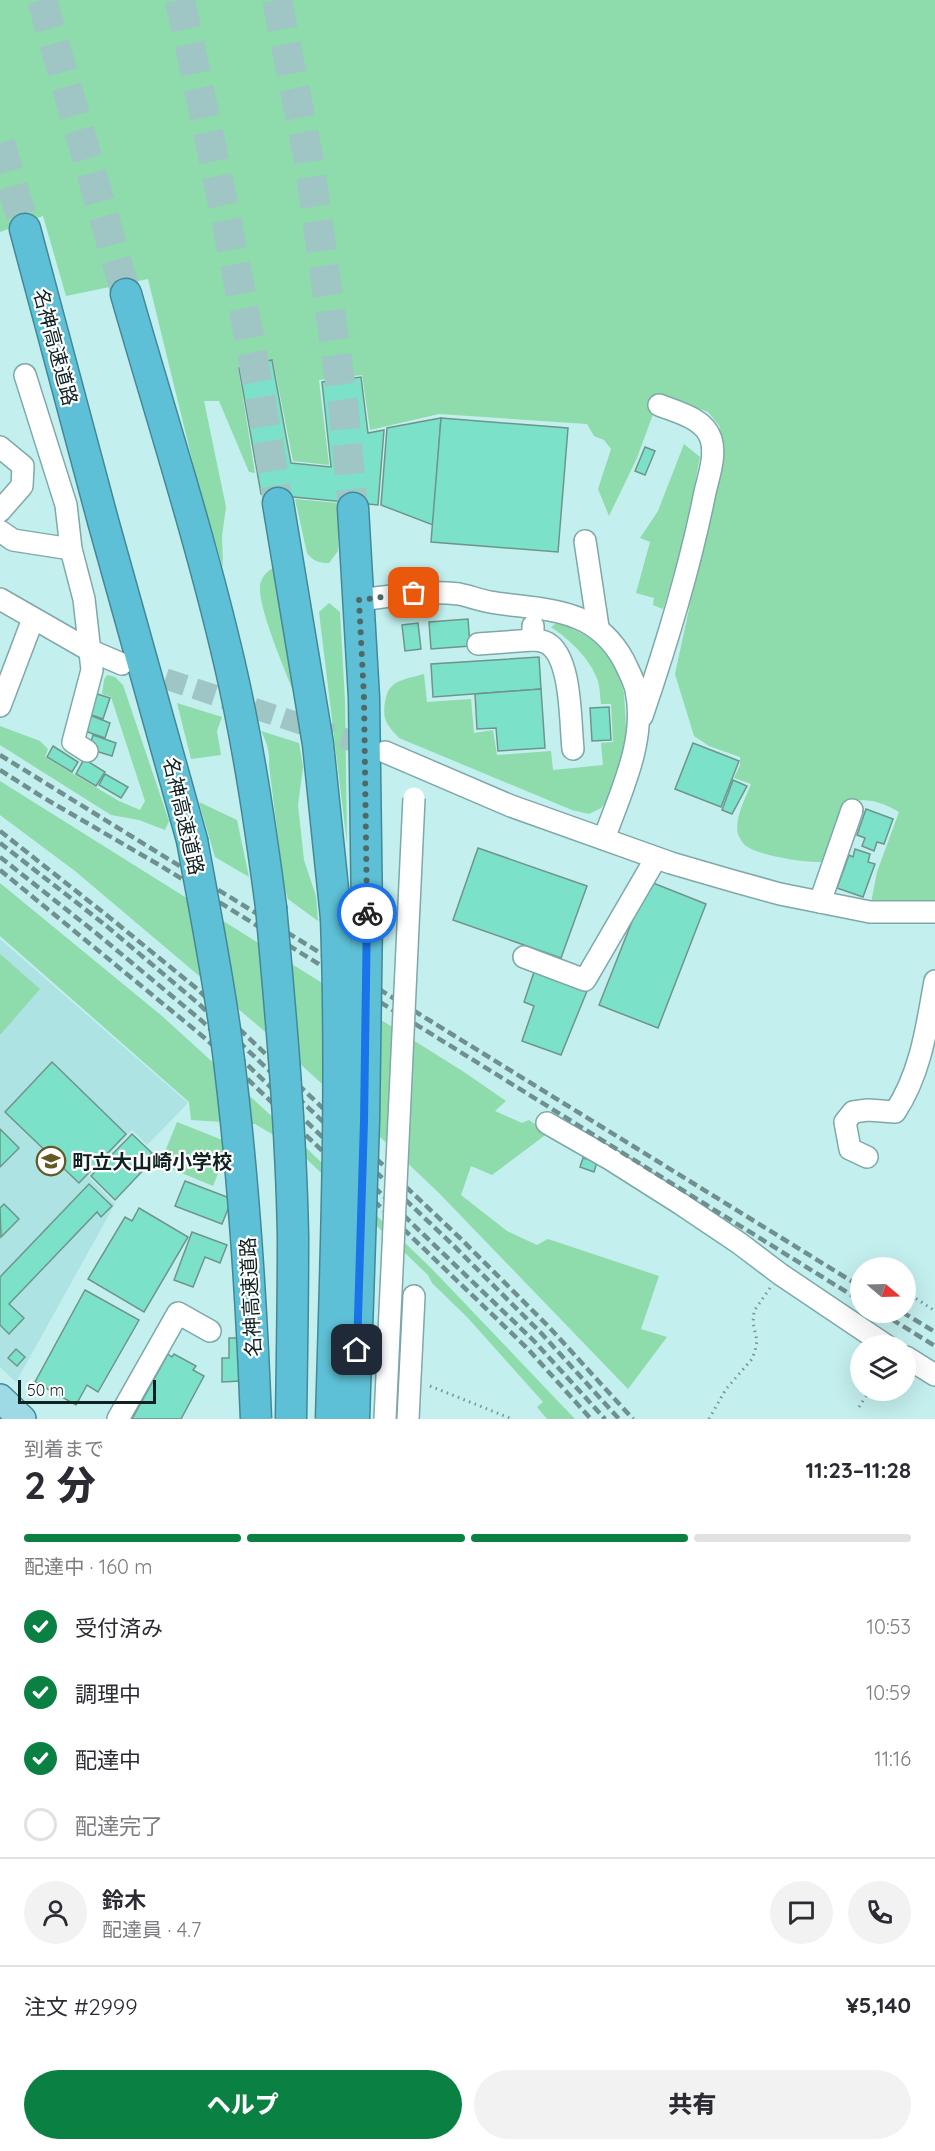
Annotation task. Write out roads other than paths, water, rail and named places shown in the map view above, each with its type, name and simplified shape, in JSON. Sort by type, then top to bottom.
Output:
[{"type":"highway","name":"名神高速道路","points":[[25,229],[192,840],[226,1036],[239,1146],[248,1247],[256,1419]]},
{"type":"highway","name":"名神高速道路","points":[[126,294],[205,567],[228,660],[245,738],[271,907],[282,1022],[290,1167],[291,1419]]},
{"type":"highway","points":[[278,503],[318,744],[336,918],[339,1115],[331,1419]]},
{"type":"highway","points":[[353,507],[364,698],[367,916],[364,1121],[354,1419]]},
{"type":"main road","points":[[0,1398],[22,1419]]},
{"type":"street","points":[[25,375],[66,505],[71,549],[84,598],[92,670],[73,742],[87,751]]},
{"type":"street","points":[[604,839],[635,747],[638,728],[694,544],[713,453],[711,437],[702,424],[659,405]]},
{"type":"street","points":[[0,447],[23,466],[22,486],[0,511]]},
{"type":"street","points":[[0,531],[12,540],[71,549]]},
{"type":"street","points":[[585,541],[598,627]]},
{"type":"street","points":[[359,600],[414,593],[460,594],[490,602],[564,614],[586,621],[598,627],[614,643],[636,689],[638,728]]},
{"type":"street","points":[[0,599],[89,650],[122,664]]},
{"type":"street","points":[[533,608],[533,640]]},
{"type":"street","points":[[0,706],[33,619]]},
{"type":"street","points":[[478,644],[533,640],[546,642],[557,652],[565,668],[573,749]]},
{"type":"street","points":[[386,752],[511,806],[656,858],[733,881],[870,912],[935,912]]},
{"type":"street","points":[[384,1419],[415,766]]},
{"type":"street","points":[[820,902],[852,810]]},
{"type":"street","points":[[524,957],[585,980],[656,858]]},
{"type":"street","points":[[867,1157],[850,1149],[845,1122],[853,1112],[867,1110],[895,1112],[906,1096],[931,1026],[935,981]]},
{"type":"street","points":[[547,1123],[681,1204],[871,1335]]},
{"type":"street","points":[[408,1419],[414,1296]]},
{"type":"street","points":[[118,1419],[178,1313],[210,1331]]},
{"type":"street","points":[[916,1363],[935,1375]]},
{"type":"tunnel","points":[[42,0],[126,294]]},
{"type":"tunnel","points":[[180,0],[232,251],[278,503]]},
{"type":"tunnel","points":[[277,0],[309,161],[343,403],[353,508]]},
{"type":"tunnel","points":[[0,143],[25,229]]},
{"type":"tunnel","points":[[136,669],[376,749]]},
{"type":"railway","points":[[0,755],[850,1280]]},
{"type":"railway","points":[[0,770],[161,866],[850,1294]]},
{"type":"railway","points":[[0,831],[196,988],[460,1238],[549,1327],[633,1419]]},
{"type":"railway","points":[[0,843],[104,924],[199,1004],[452,1244],[542,1334],[619,1419]]},
{"type":"railway","points":[[0,857],[202,1021],[534,1341],[605,1419]]},
{"type":"railway","points":[[0,870],[206,1039],[527,1348],[591,1419]]},
{"type":"railway","points":[[916,1320],[935,1332]]},
{"type":"railway","points":[[898,1323],[935,1346]]},
{"type":"place","name":"町立大山崎小学校","points":[[51,1161]]}]
